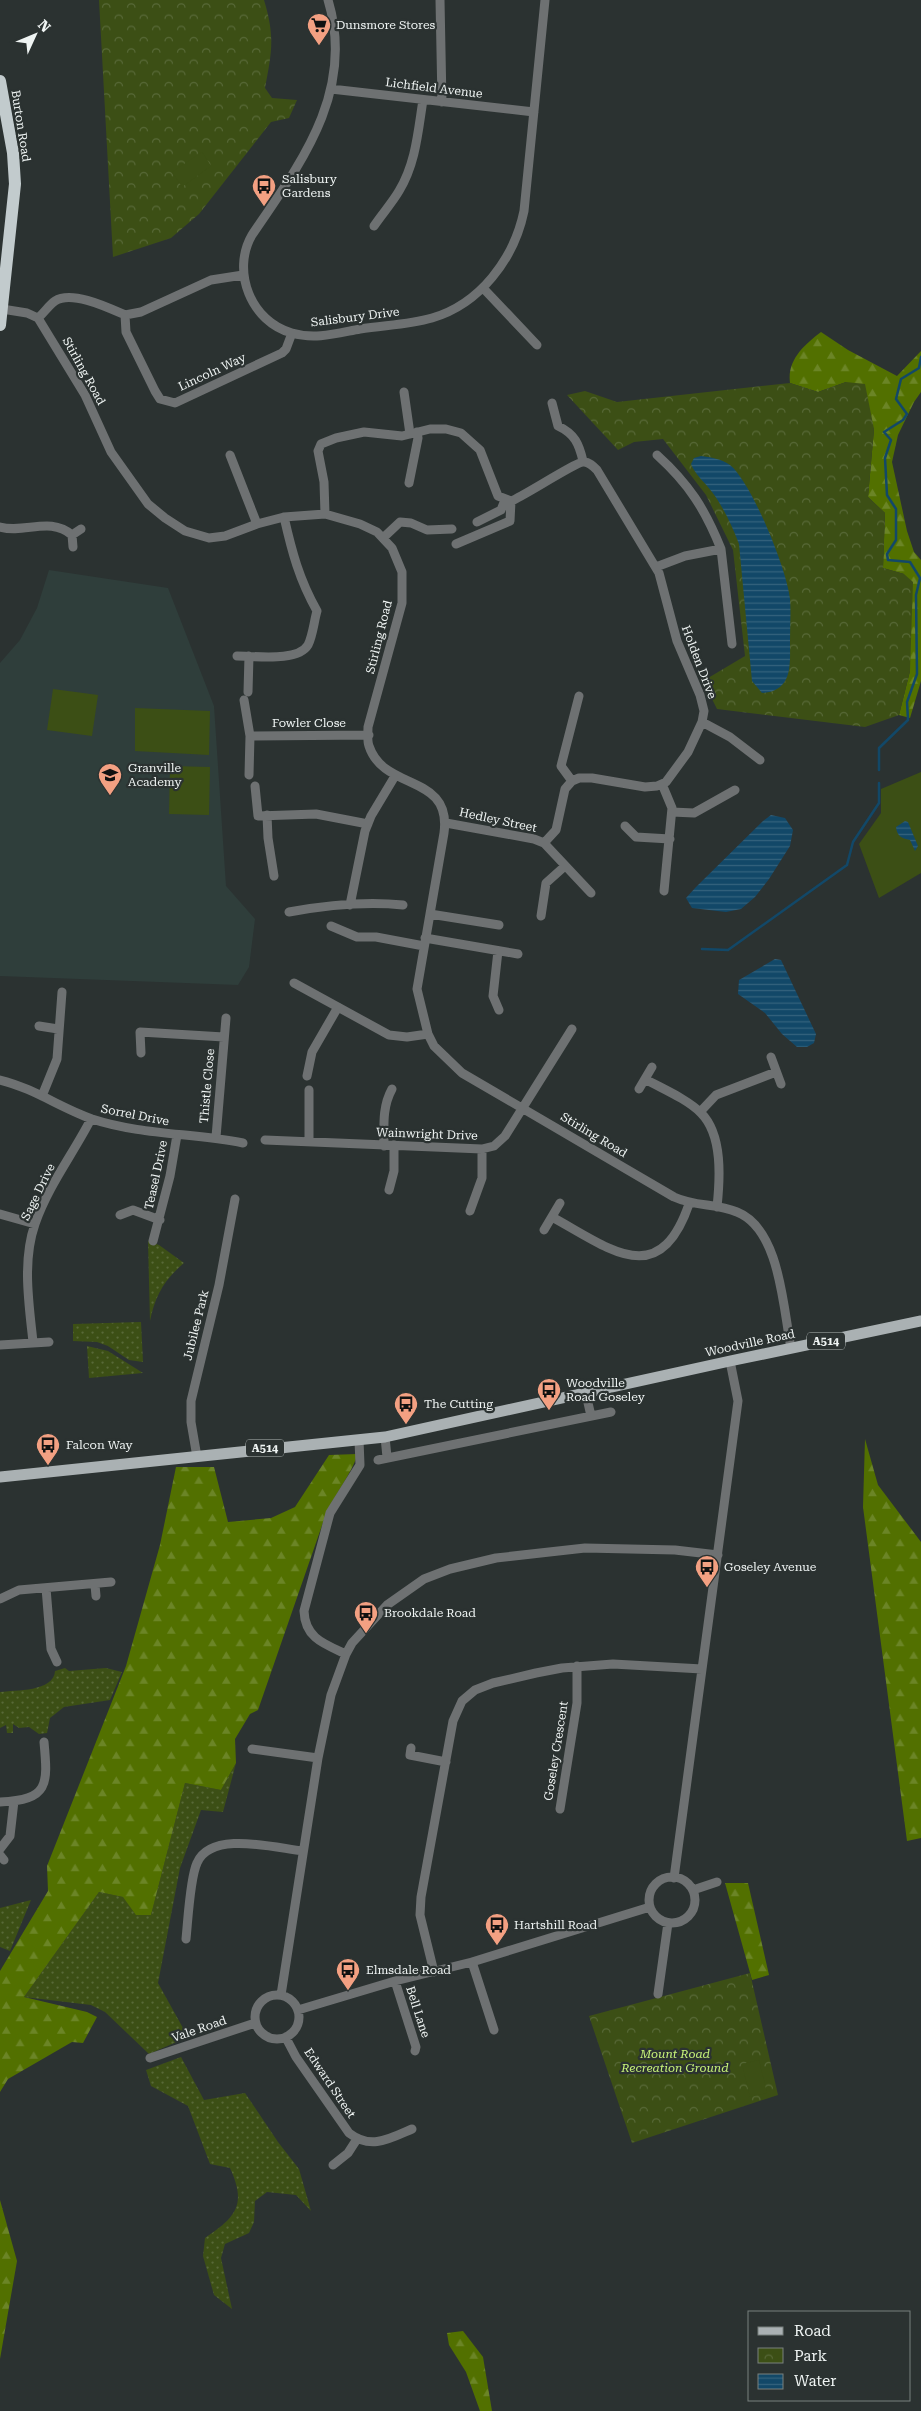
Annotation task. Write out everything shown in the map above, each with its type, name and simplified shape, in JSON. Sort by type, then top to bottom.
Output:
[{"type":"highway","name":"Burton Road","points":[[0,81],[1,97],[13,153],[14,184],[0,325]]},
{"type":"main road","name":"Woodville Road","points":[[359,1440],[385,1437],[586,1394],[730,1360],[921,1321]]},
{"type":"main road","name":"A514","points":[[0,1476],[197,1457],[303,1444],[359,1440]]},
{"type":"street","name":"Salisbury Drive","points":[[328,0],[334,32],[332,78],[331,89],[319,128],[308,151],[246,244],[243,261],[243,275],[251,300],[277,327],[292,333],[328,335],[424,320],[444,314],[483,288],[503,264],[519,231],[524,211],[544,0]]},
{"type":"street","points":[[440,0],[442,102]]},
{"type":"street","name":"Lichfield Avenue","points":[[331,89],[534,112]]},
{"type":"street","points":[[374,226],[400,190],[407,174],[417,143],[423,100]]},
{"type":"street","points":[[2,309],[27,312],[38,318],[56,300],[69,298],[102,304],[125,315],[141,312],[211,280],[243,275]]},
{"type":"street","points":[[483,288],[537,345]]},
{"type":"street","name":"Lincoln Way","points":[[125,315],[126,332],[155,392],[160,399],[175,403],[282,353],[286,349],[292,333]]},
{"type":"street","name":"Stirling Road","points":[[38,318],[85,395],[112,452],[148,504],[185,531],[200,537],[225,536],[257,524],[284,517],[324,514],[360,524],[377,532],[392,548],[402,572],[402,603],[368,727],[368,736],[369,746],[376,760],[395,776],[426,788],[435,796],[443,809],[446,823],[417,988],[428,1034],[434,1046],[462,1073],[689,1204],[717,1206],[748,1217],[766,1238],[773,1255],[791,1348]]},
{"type":"street","points":[[404,392],[413,433],[418,438],[409,483]]},
{"type":"street","points":[[477,522],[501,510],[508,501],[527,494],[577,462],[583,461],[575,437],[558,426],[552,403]]},
{"type":"street","points":[[324,514],[324,482],[318,457],[321,444],[336,438],[364,432],[385,435],[446,429],[461,433],[480,450],[498,496],[508,501]]},
{"type":"street","points":[[230,455],[257,524]]},
{"type":"street","points":[[657,455],[677,473],[693,493],[707,516],[721,549],[732,644]]},
{"type":"street","name":"Holden Drive","points":[[583,461],[597,470],[656,567],[677,641],[700,695],[704,711],[702,722],[688,752],[677,769],[662,784]]},
{"type":"street","points":[[456,544],[510,521],[508,501]]},
{"type":"street","points":[[237,656],[292,656],[302,652],[309,643],[317,611],[303,587],[296,568],[284,517]]},
{"type":"street","points":[[383,538],[400,522],[411,523],[427,530],[452,529]]},
{"type":"street","points":[[0,527],[16,529],[47,525],[62,528],[72,535]]},
{"type":"street","points":[[72,535],[82,529]]},
{"type":"street","points":[[72,535],[73,547]]},
{"type":"street","points":[[656,567],[685,556],[721,549]]},
{"type":"street","points":[[249,656],[246,696],[250,736],[249,776]]},
{"type":"street","points":[[572,781],[562,766],[579,696]]},
{"type":"street","points":[[702,722],[730,737],[760,760]]},
{"type":"street","name":"Fowler Close","points":[[250,736],[368,736]]},
{"type":"street","points":[[350,905],[368,824],[395,776]]},
{"type":"street","points":[[544,843],[556,830],[565,790],[572,781],[579,778],[592,778],[645,787],[662,784],[669,797],[672,812],[664,891]]},
{"type":"street","points":[[256,786],[258,816],[316,814],[368,824]]},
{"type":"street","points":[[672,812],[694,812],[735,790]]},
{"type":"street","points":[[267,815],[268,838],[274,876]]},
{"type":"street","name":"Hedley Street","points":[[446,823],[534,839],[544,843],[591,893]]},
{"type":"street","points":[[626,826],[636,837],[670,838]]},
{"type":"street","points":[[541,916],[546,883],[565,866]]},
{"type":"street","points":[[289,912],[330,905],[376,902],[403,905]]},
{"type":"street","points":[[430,914],[500,925]]},
{"type":"street","points":[[331,926],[357,937],[424,942],[518,954]]},
{"type":"street","points":[[498,951],[493,996],[499,1010]]},
{"type":"street","points":[[294,983],[389,1035],[428,1034]]},
{"type":"street","points":[[42,1096],[57,1059],[62,992]]},
{"type":"street","points":[[307,1076],[312,1052],[338,1007]]},
{"type":"street","name":"Thistle Close","points":[[216,1138],[226,1018]]},
{"type":"street","points":[[39,1026],[58,1029]]},
{"type":"street","name":"Wainwright Drive","points":[[265,1140],[482,1149],[494,1146],[505,1136],[572,1029]]},
{"type":"street","name":"Thistle Close","points":[[141,1053],[140,1032],[224,1037]]},
{"type":"street","points":[[771,1058],[781,1084]]},
{"type":"street","points":[[639,1089],[652,1067]]},
{"type":"street","points":[[700,1112],[716,1095],[776,1072]]},
{"type":"street","points":[[645,1078],[700,1112],[706,1119],[715,1142],[719,1176],[717,1206]]},
{"type":"street","name":"Sorrel Drive","points":[[0,1080],[91,1118],[126,1128],[177,1136],[216,1138],[243,1143]]},
{"type":"street","points":[[384,1146],[384,1116],[387,1098],[392,1089]]},
{"type":"street","points":[[309,1090],[309,1141]]},
{"type":"street","name":"Sage Drive","points":[[33,1342],[28,1290],[29,1254],[35,1224],[56,1179],[91,1118]]},
{"type":"street","name":"Teasel Drive","points":[[153,1241],[160,1220],[177,1136]]},
{"type":"street","points":[[389,1190],[394,1171],[394,1145]]},
{"type":"street","points":[[470,1211],[482,1178],[482,1149]]},
{"type":"street","name":"Jubilee Park","points":[[197,1457],[191,1422],[191,1401],[218,1285],[235,1199]]},
{"type":"street","points":[[544,1230],[560,1203]]},
{"type":"street","points":[[552,1217],[623,1255],[640,1256],[655,1253],[668,1245],[682,1222],[689,1204]]},
{"type":"street","name":"Teasel Drive","points":[[120,1215],[133,1210],[160,1220]]},
{"type":"street","points":[[0,1214],[35,1224]]},
{"type":"street","points":[[0,1345],[50,1342]]},
{"type":"street","points":[[674,1878],[738,1401],[730,1360]]},
{"type":"street","points":[[586,1394],[591,1416]]},
{"type":"street","points":[[385,1437],[382,1458],[611,1412]]},
{"type":"street","points":[[346,1654],[323,1644],[311,1634],[304,1618],[304,1611],[330,1513],[360,1465],[359,1440]]},
{"type":"street","points":[[281,1994],[318,1758],[331,1695],[346,1654],[374,1618],[399,1595],[424,1578],[468,1564],[526,1553],[584,1548],[675,1550],[718,1555]]},
{"type":"street","points":[[0,1599],[19,1590],[95,1585],[111,1582]]},
{"type":"street","points":[[95,1585],[96,1596]]},
{"type":"street","points":[[46,1588],[51,1649],[57,1662]]},
{"type":"street","points":[[434,1972],[422,1926],[421,1897],[455,1713],[462,1701],[475,1690],[511,1678],[577,1666],[613,1664],[702,1669]]},
{"type":"street","name":"Goseley Crescent","points":[[560,1809],[577,1703],[577,1666]]},
{"type":"street","points":[[0,1802],[27,1800],[42,1787],[47,1774],[44,1742]]},
{"type":"street","points":[[411,1748],[410,1754],[446,1762]]},
{"type":"street","points":[[252,1749],[318,1758]]},
{"type":"street","points":[[0,1849],[10,1836],[13,1825],[14,1801]]},
{"type":"street","points":[[186,1939],[196,1864],[204,1852],[217,1845],[231,1842],[303,1851]]},
{"type":"street","points":[[674,1878],[685,1882],[693,1890],[695,1900],[693,1910],[687,1918],[678,1922],[668,1923],[660,1920],[650,1907],[652,1890],[657,1883],[674,1878]]},
{"type":"street","points":[[693,1890],[718,1882]]},
{"type":"street","points":[[298,2010],[395,1981],[472,1962],[650,1907]]},
{"type":"street","points":[[658,1994],[668,1923]]},
{"type":"street","points":[[472,1962],[494,2030]]},
{"type":"street","name":"Bell Lane","points":[[395,1981],[416,2047],[415,2051]]},
{"type":"street","points":[[281,1994],[288,1997],[298,2010],[298,2026],[286,2038],[270,2039],[258,2030],[255,2023],[255,2011],[260,2002],[269,1995],[281,1994]]},
{"type":"street","name":"Vale Road","points":[[150,2058],[255,2023]]},
{"type":"street","name":"Edward Street","points":[[286,2038],[296,2057],[348,2133],[357,2139]]},
{"type":"street","points":[[333,2165],[348,2153],[357,2139],[380,2143],[412,2129]]},
{"type":"shaded area","name":"Granville Academy","points":[[49,570],[168,588],[214,706],[226,886],[255,919],[249,967],[238,985],[0,976],[0,663],[20,640],[37,608]]},
{"type":"green space","points":[[99,0],[264,0],[271,34],[265,88],[272,98],[297,100],[289,118],[271,122],[199,214],[171,238],[113,257]]},
{"type":"green space","points":[[202,152],[211,166],[182,187],[172,172]]},
{"type":"green space","points":[[821,332],[848,350],[897,376],[921,351],[921,392],[898,435],[892,462],[907,531],[914,552],[921,560],[921,681],[910,718],[899,715],[910,671],[904,574],[883,568],[885,513],[868,497],[874,429],[846,382],[818,392],[790,383],[791,367],[794,360],[803,348]]},
{"type":"green space","points":[[846,382],[865,384],[874,429],[868,497],[885,513],[883,568],[904,574],[913,582],[910,671],[899,715],[865,727],[717,709],[703,681],[745,656],[733,550],[706,495],[663,439],[634,442],[618,450],[567,395],[585,391],[617,402],[790,383],[818,392]]},
{"type":"green space","points":[[53,689],[98,695],[92,736],[47,730]]},
{"type":"green space","points":[[135,708],[210,711],[209,755],[135,751]]},
{"type":"green space","points":[[170,766],[210,767],[209,815],[169,814]]},
{"type":"green space","points":[[921,772],[921,873],[879,898],[859,844],[881,813],[881,789]]},
{"type":"green space","points":[[148,1241],[159,1245],[184,1263],[161,1289],[150,1321]]},
{"type":"green space","points":[[141,1322],[143,1362],[129,1360],[108,1346],[97,1342],[73,1341],[73,1324]]},
{"type":"green space","points":[[87,1346],[108,1351],[143,1373],[89,1378]]},
{"type":"green space","points":[[865,1439],[878,1485],[921,1542],[921,1838],[907,1841],[863,1507]]},
{"type":"green space","points":[[357,1454],[349,1474],[327,1511],[258,1710],[250,1714],[235,1739],[236,1763],[221,1790],[185,1783],[151,1915],[136,1915],[123,1897],[99,1892],[24,1997],[87,2012],[97,2017],[83,2043],[72,2042],[8,2079],[0,2092],[0,1971],[48,1891],[47,1866],[126,1666],[160,1545],[176,1467],[214,1467],[228,1522],[271,1518],[295,1507],[329,1455]]},
{"type":"green space","points":[[65,1668],[69,1671],[106,1668],[122,1672],[110,1700],[64,1707],[50,1718],[47,1733],[39,1734],[29,1727],[19,1728],[13,1724],[13,1733],[7,1733],[6,1725],[0,1728],[0,1692],[33,1689],[48,1683],[53,1678],[55,1671]]},
{"type":"green space","points":[[236,1763],[223,1812],[201,1810],[180,1868],[158,1983],[188,2037],[149,2054],[105,2012],[91,2005],[24,1997],[99,1892],[123,1897],[151,1915],[185,1783],[221,1790]]},
{"type":"green space","points":[[725,1883],[748,1883],[769,1975],[752,1980]]},
{"type":"green space","points":[[31,1900],[10,1951],[0,1947],[0,1908]]},
{"type":"green space","name":"Mount Road Recreation Ground","points":[[750,1973],[778,2095],[632,2143],[589,2016]]},
{"type":"green space","points":[[181,2057],[204,2100],[245,2093],[299,2169],[311,2211],[296,2195],[267,2192],[255,2201],[254,2222],[249,2233],[225,2244],[221,2258],[232,2309],[214,2295],[203,2256],[205,2238],[224,2223],[236,2209],[238,2192],[235,2181],[230,2168],[210,2164],[188,2106],[151,2086],[146,2070]]},
{"type":"green space","points":[[759,2060],[767,2093],[750,2097],[742,2064]]},
{"type":"green space","points":[[0,2200],[17,2261],[0,2359]]},
{"type":"green space","points":[[463,2331],[483,2357],[492,2411],[480,2411],[466,2372],[449,2345],[447,2333]]},
{"type":"water","points":[[701,456],[723,461],[730,465],[739,475],[758,508],[782,568],[790,599],[790,659],[788,675],[779,687],[772,691],[762,693],[752,681],[739,544],[720,504],[691,464],[694,458]]},
{"type":"water","points":[[771,815],[785,818],[793,830],[790,846],[755,897],[741,909],[726,912],[692,908],[686,898]]},
{"type":"water","points":[[905,821],[908,822],[918,846],[915,851],[910,840],[897,833],[896,827]]},
{"type":"water","points":[[775,959],[781,960],[816,1034],[814,1043],[807,1047],[797,1047],[782,1034],[765,1013],[738,994],[739,980]]},
{"type":"waterway","points":[[879,770],[879,748],[908,720],[907,702],[917,674],[916,595],[920,578],[910,562],[888,560],[887,554],[896,540],[896,509],[887,495],[885,458],[891,440],[884,432],[903,420],[907,414],[896,399],[901,379],[919,368],[921,357]]},
{"type":"waterway","points":[[702,949],[728,950],[847,865],[853,842],[879,803],[879,783]]},
{"type":"place","name":"Dunsmore Stores","points":[[319,46]]},
{"type":"place","name":"Salisbury Gardens","points":[[264,207]]},
{"type":"place","name":"Granville Academy","points":[[110,796]]},
{"type":"place","name":"Woodville Road Goseley","points":[[549,1411]]},
{"type":"place","name":"The Cutting","points":[[406,1425]]},
{"type":"place","name":"Falcon Way","points":[[48,1466]]},
{"type":"place","name":"Goseley Avenue","points":[[707,1588]]},
{"type":"place","name":"Brookdale Road","points":[[366,1634]]},
{"type":"place","name":"Hartshill Road","points":[[497,1946]]},
{"type":"place","name":"Elmsdale Road","points":[[348,1991]]}]
